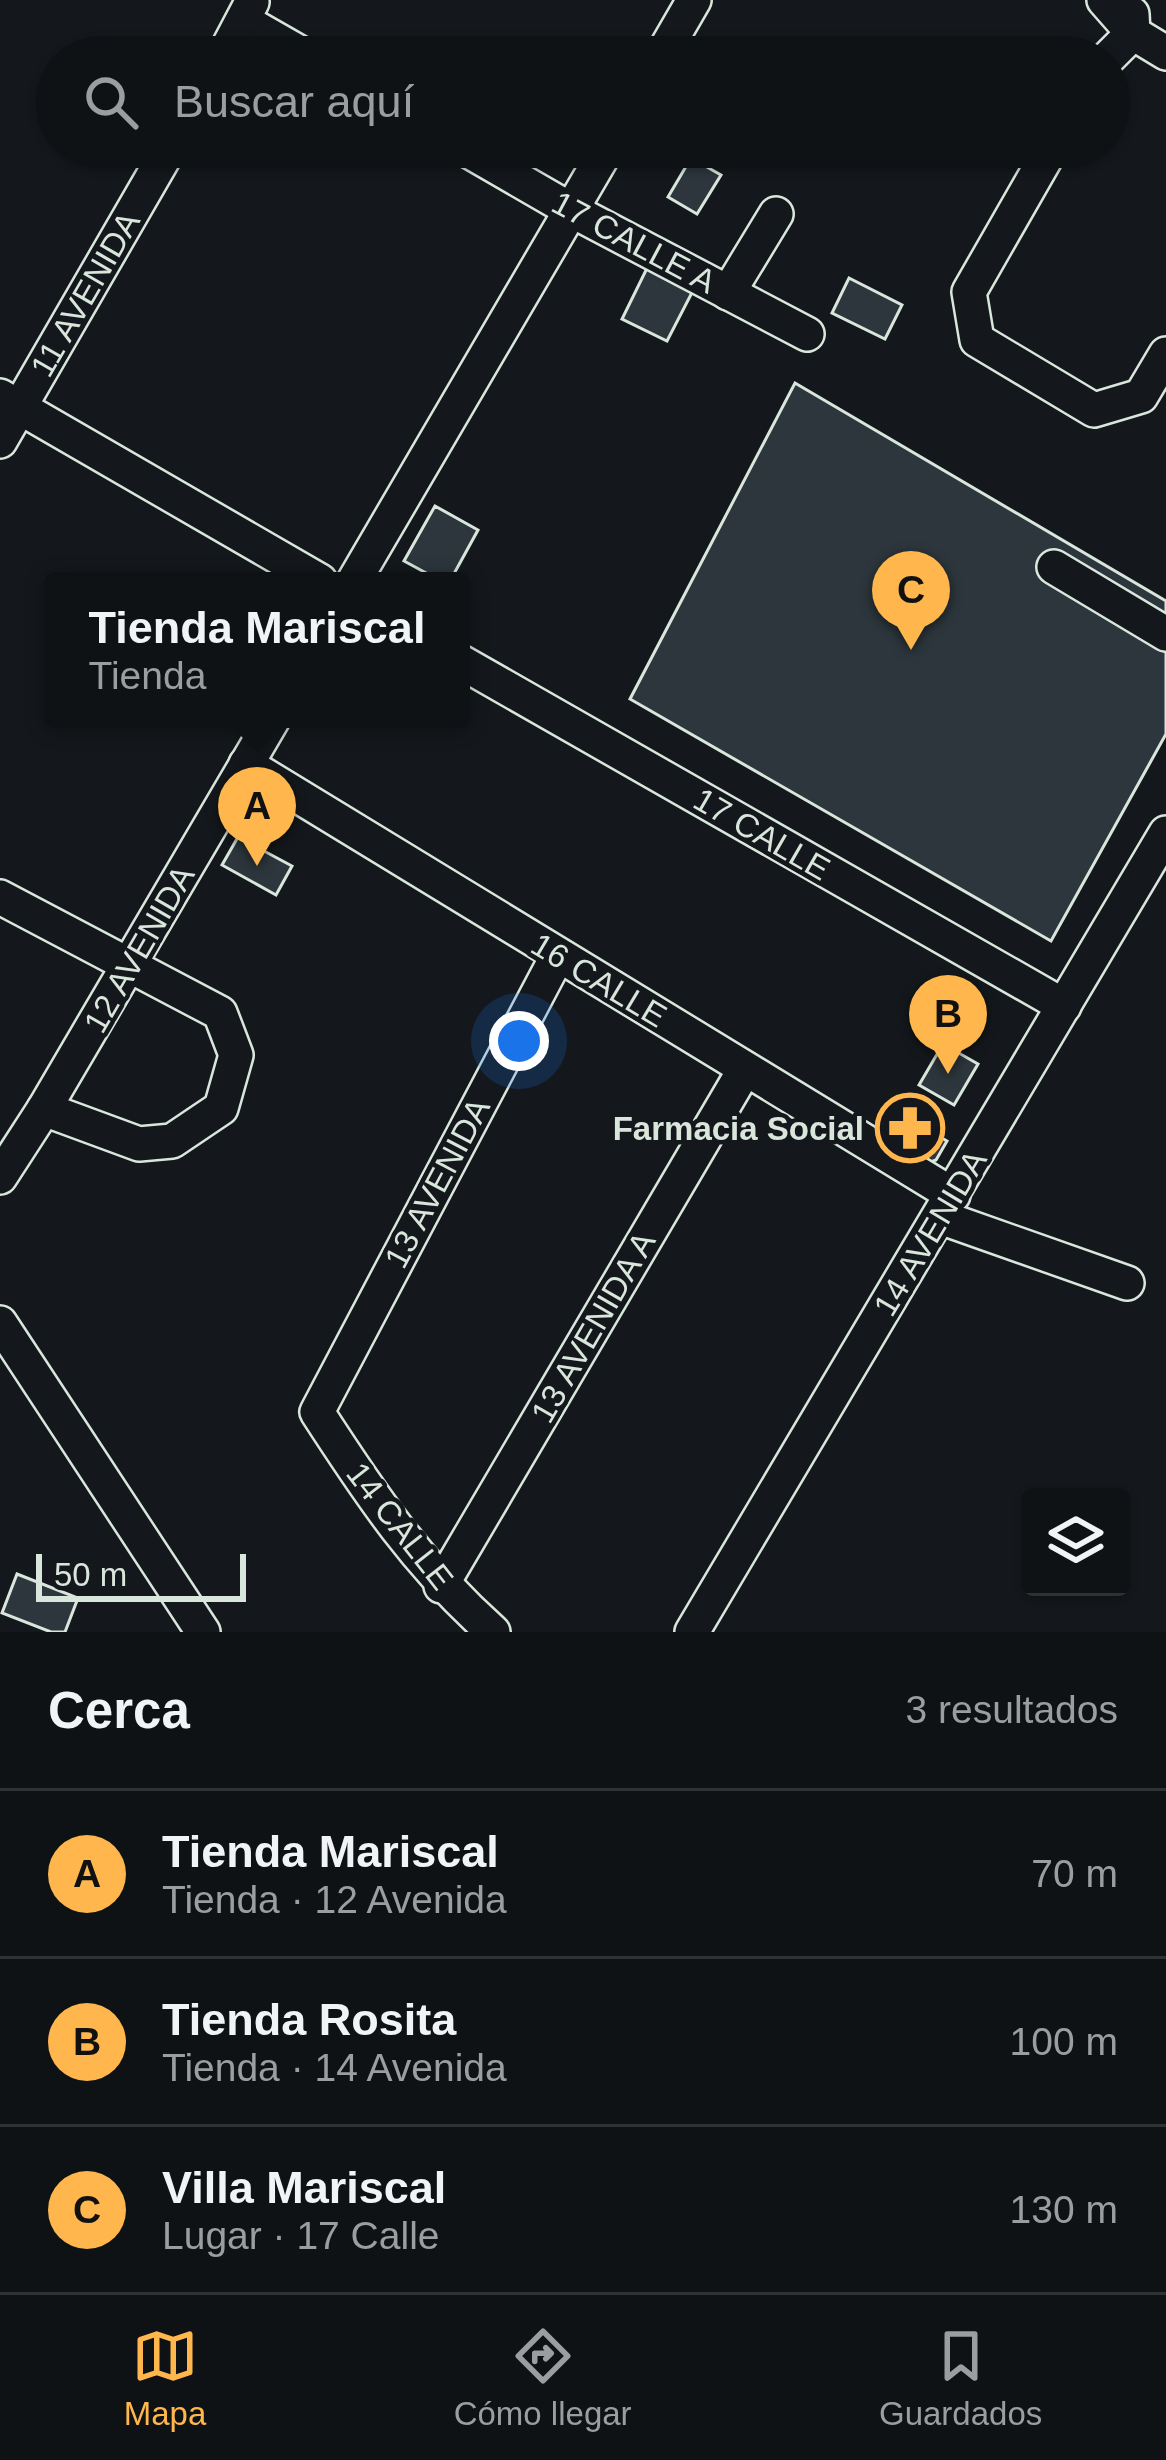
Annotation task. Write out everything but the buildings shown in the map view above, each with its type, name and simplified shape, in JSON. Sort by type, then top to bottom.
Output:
[{"type":"street","points":[[673,36],[694,0]]},
{"type":"street","points":[[1104,0],[1124,30],[1166,53]]},
{"type":"street","points":[[248,10],[281,36]]},
{"type":"street","name":"11 AVENIDA","points":[[0,441],[10,402],[157,168]]},
{"type":"street","name":"17 CALLE A","points":[[498,168],[807,334]]},
{"type":"street","points":[[359,572],[596,168]]},
{"type":"street","points":[[1040,168],[969,292],[977,340],[1094,410],[1142,396],[1166,354]]},
{"type":"street","points":[[728,292],[776,214]]},
{"type":"street","points":[[10,402],[304,572]]},
{"type":"street","points":[[1054,567],[1166,634]]},
{"type":"street","name":"17 CALLE","points":[[470,667],[1064,1006]]},
{"type":"street","name":"12 AVENIDA","points":[[0,1177],[268,728]]},
{"type":"street","name":"16 CALLE","points":[[246,764],[745,1069],[946,1206],[1127,1283]]},
{"type":"street","name":"14 AVENIDA","points":[[692,1632],[1166,833]]},
{"type":"street","points":[[0,897],[220,1012],[236,1055],[221,1108],[172,1141],[139,1144],[44,1109]]},
{"type":"street","name":"13 AVENIDA","points":[[317,1412],[558,955]]},
{"type":"street","name":"13 AVENIDA A","points":[[441,1586],[745,1069]]},
{"type":"street","points":[[0,1323],[203,1632]]},
{"type":"street","points":[[0,1359],[180,1632]]},
{"type":"street","name":"14 CALLE","points":[[317,1412],[375,1502],[441,1586],[493,1632]]},
{"type":"place","name":"Villa Mariscal","points":[[911,650]]},
{"type":"place","name":"Tienda Mariscal","points":[[257,866]]},
{"type":"place","name":"Tienda Rosita","points":[[948,1074]]},
{"type":"place","name":"Farmacia Social","points":[[910,1128]]}]
